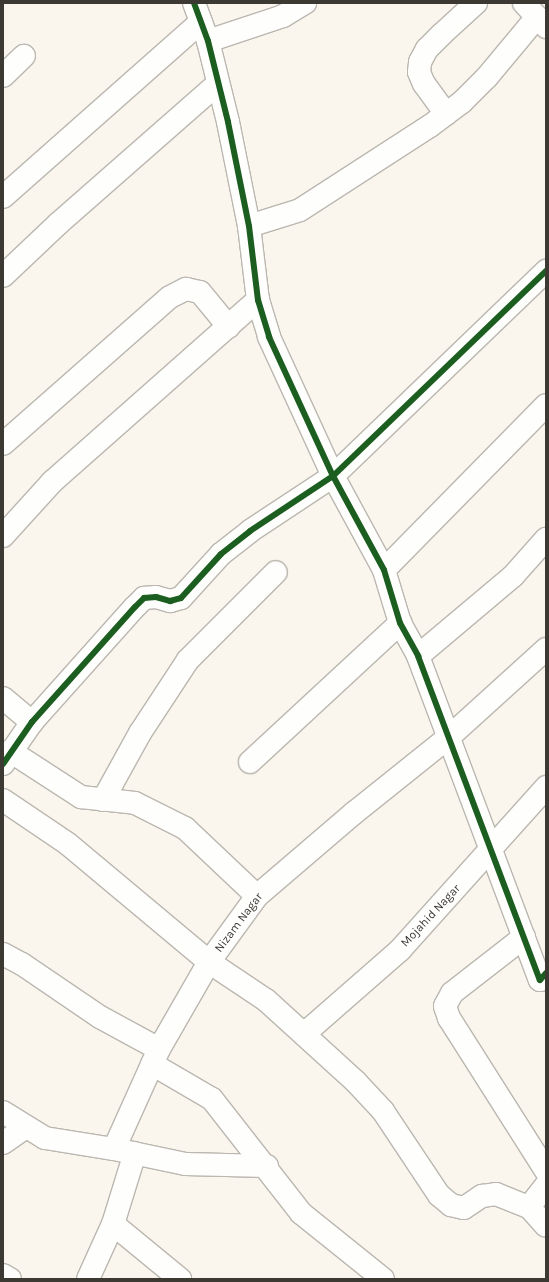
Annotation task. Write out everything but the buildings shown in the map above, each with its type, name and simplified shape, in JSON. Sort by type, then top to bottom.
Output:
[{"type":"street","points":[[3,197],[201,22],[282,16],[305,3]]},
{"type":"street","points":[[446,114],[424,84],[419,72],[420,62],[427,49],[476,3]]},
{"type":"street","points":[[249,226],[300,210],[446,114],[487,77],[536,16]]},
{"type":"street","points":[[201,22],[228,122],[249,226],[258,300],[279,362],[333,476],[384,570],[400,623],[418,656],[524,937],[544,983]]},
{"type":"street","points":[[3,76],[24,56]]},
{"type":"street","points":[[3,276],[59,223],[217,84]]},
{"type":"street","points":[[257,896],[185,828],[135,803],[81,797],[7,757],[32,722],[144,598],[156,597],[170,601],[181,598],[222,554],[244,536],[333,476],[546,271]]},
{"type":"street","points":[[3,444],[170,296],[186,289],[200,292],[229,327]]},
{"type":"street","points":[[3,536],[52,482],[258,300]]},
{"type":"street","points":[[384,570],[546,406]]},
{"type":"street","points":[[418,656],[513,576],[546,539]]},
{"type":"street","points":[[103,800],[140,733],[188,660],[276,572]]},
{"type":"street","points":[[250,762],[400,623]]},
{"type":"street","name":"Nizam Nagar","points":[[88,1279],[113,1224],[124,1151],[155,1057],[209,962],[257,896],[354,813],[449,737],[546,649]]},
{"type":"street","points":[[3,698],[32,722]]},
{"type":"street","name":"Mojahid Nagar","points":[[304,1034],[400,950],[491,851],[546,787]]},
{"type":"street","points":[[3,800],[68,844],[209,962],[266,1000],[304,1034],[383,1110],[439,1195],[451,1205],[464,1208],[482,1196],[496,1194],[529,1207],[546,1226]]},
{"type":"street","points":[[524,937],[452,994],[446,1006],[449,1018],[546,1171]]},
{"type":"street","points":[[3,954],[22,964],[100,1017],[212,1099],[267,1166],[301,1213],[383,1279]]},
{"type":"street","points":[[3,1112],[45,1138],[124,1151],[185,1164],[267,1166]]},
{"type":"street","points":[[3,1143],[26,1127]]},
{"type":"street","points":[[529,1207],[546,1185]]},
{"type":"street","points":[[113,1224],[180,1279]]},
{"type":"street","points":[[3,1275],[10,1279]]},
{"type":"cycle path","points":[[194,3],[208,41],[228,122],[249,226],[258,300],[269,337],[333,476],[384,570],[400,623],[418,656],[540,980],[546,973]]},
{"type":"cycle path","points":[[3,764],[32,722],[144,598],[156,597],[170,601],[181,598],[221,554],[250,531],[333,476],[546,271]]}]
